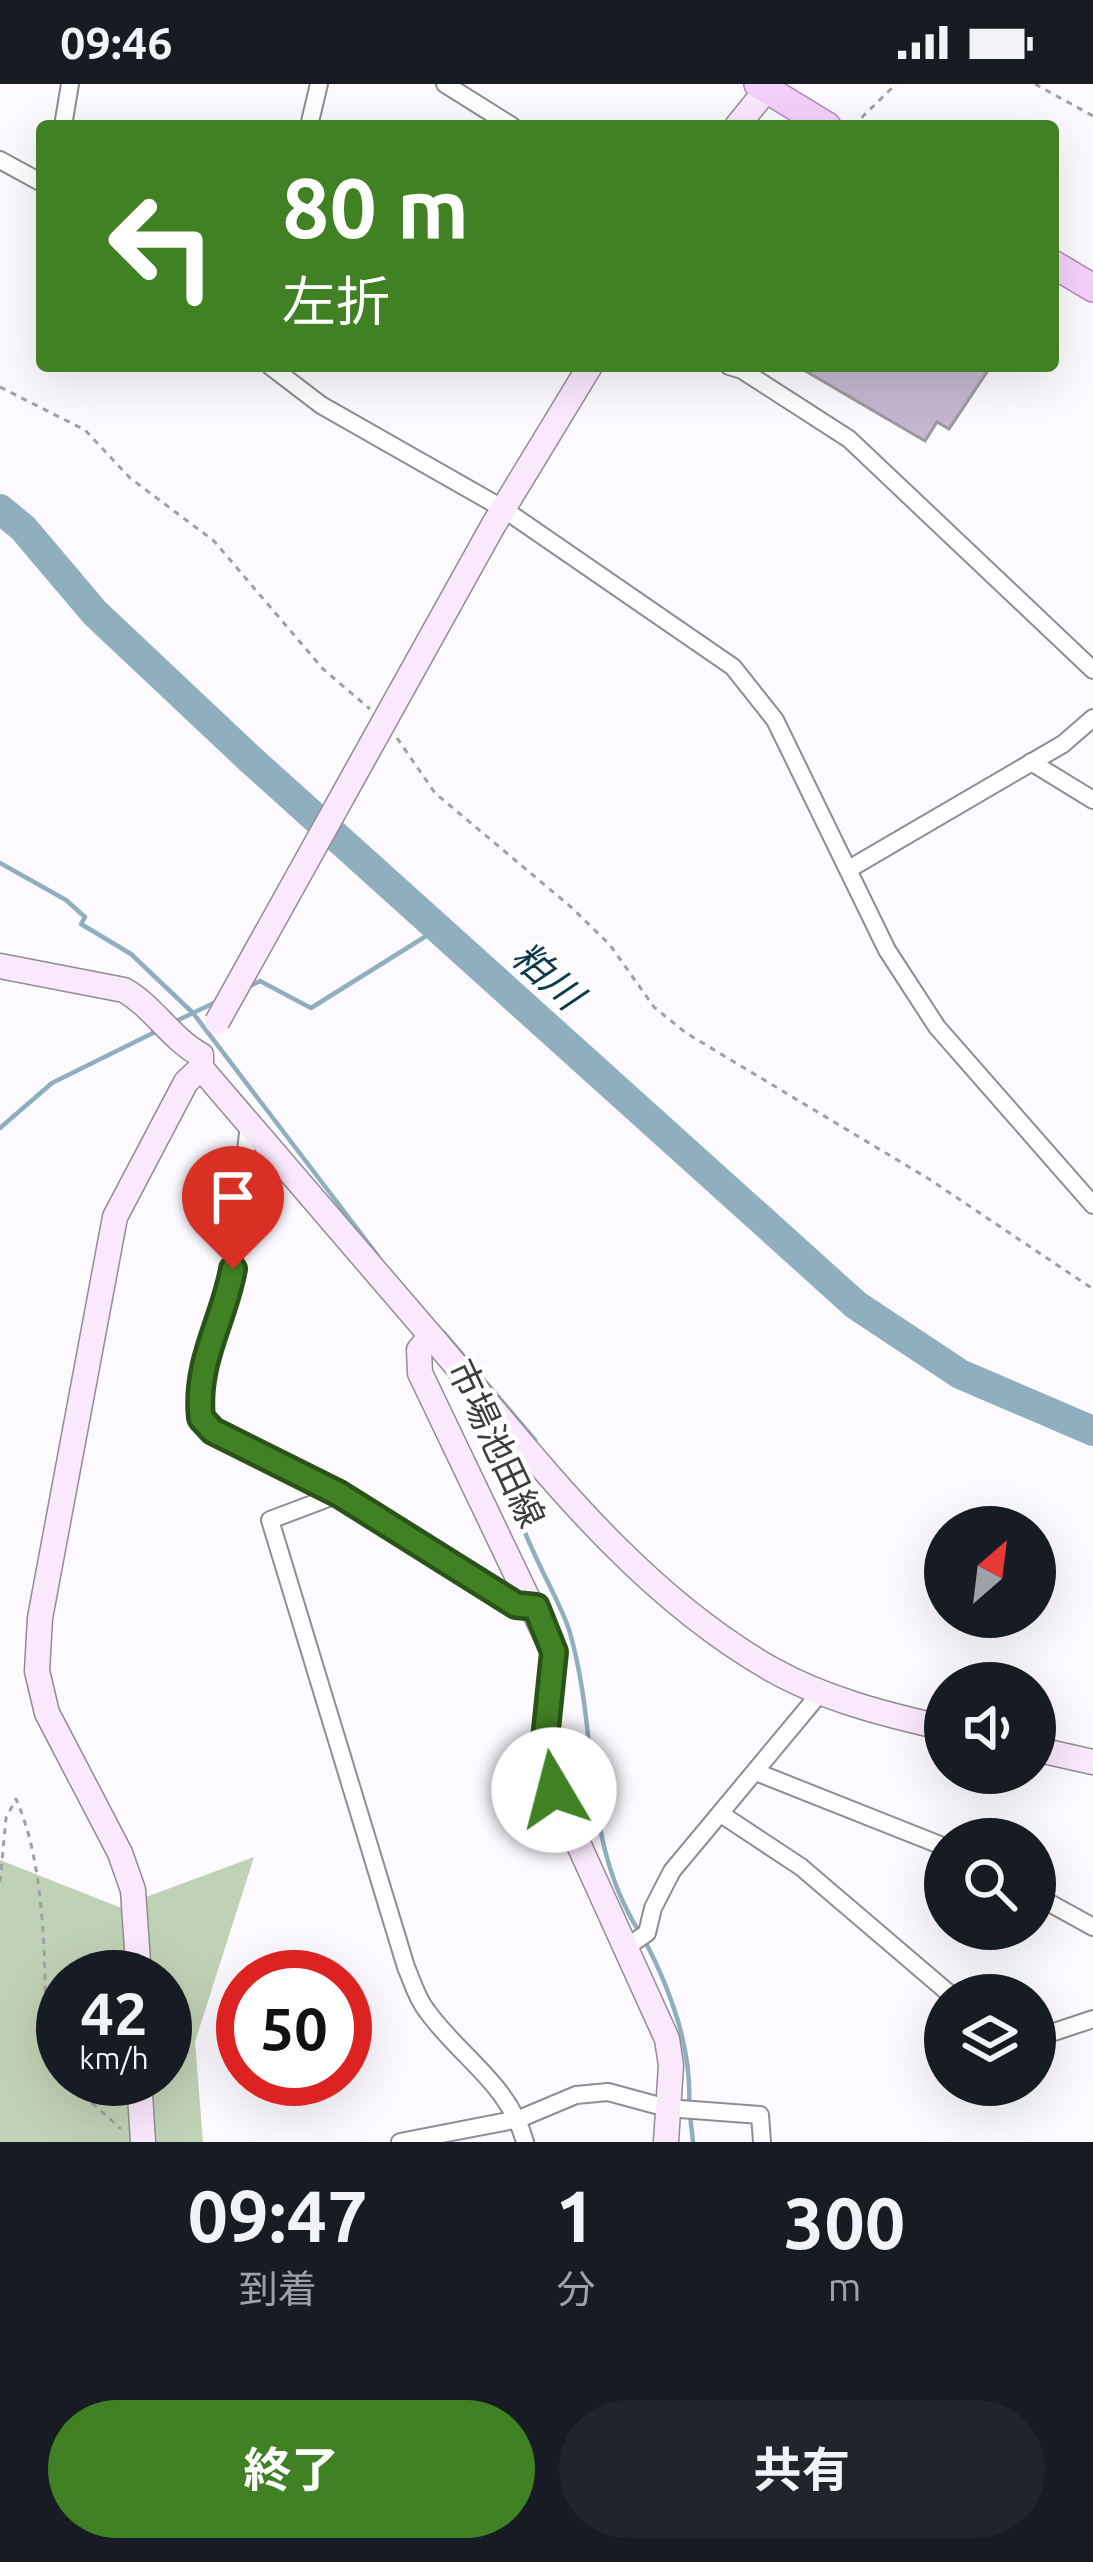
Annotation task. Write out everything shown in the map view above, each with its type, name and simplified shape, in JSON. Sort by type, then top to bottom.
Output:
[{"type":"main road","points":[[766,86],[818,120]]},
{"type":"main road","points":[[1059,268],[1093,288]]},
{"type":"street","points":[[64,120],[70,84]]},
{"type":"street","points":[[310,120],[319,84]]},
{"type":"street","points":[[445,84],[502,120]]},
{"type":"street","points":[[741,120],[766,86]]},
{"type":"street","points":[[0,160],[36,180]]},
{"type":"street","points":[[278,372],[321,406],[733,668],[775,720],[887,950],[937,1027],[1093,1205]]},
{"type":"street","points":[[139,1950],[126,1872],[46,1713],[37,1671],[40,1618],[115,1216],[201,1062],[217,1022],[498,516],[586,372]]},
{"type":"street","points":[[745,372],[849,439],[1093,670]]},
{"type":"street","points":[[849,869],[1063,744],[1093,718]]},
{"type":"street","points":[[1031,762],[1093,800]]},
{"type":"street","name":"市場池田線","points":[[0,966],[124,990],[201,1062],[431,1336],[419,1350],[420,1373],[554,1652],[545,1739],[554,1790],[667,2039],[666,2142]]},
{"type":"street","points":[[249,1124],[233,1269],[205,1350],[201,1418],[213,1431],[339,1494],[516,1605],[536,1607]]},
{"type":"street","points":[[431,1336],[643,1577],[772,1669],[821,1692],[924,1722]]},
{"type":"street","points":[[339,1494],[270,1520],[406,1967],[425,2009],[498,2086],[519,2119],[525,2142]]},
{"type":"street","points":[[625,1948],[647,1934],[652,1908],[672,1871],[821,1692]]},
{"type":"street","points":[[1056,1754],[1093,1762]]},
{"type":"street","points":[[756,1772],[924,1838]]},
{"type":"street","points":[[721,1814],[801,1867],[926,1974]]},
{"type":"street","points":[[1056,1907],[1093,1927]]},
{"type":"street","points":[[1056,2031],[1093,2020]]},
{"type":"street","points":[[400,2142],[519,2119],[576,2095],[608,2092],[667,2108],[760,2115],[762,2142]]},
{"type":"street","points":[[132,2136],[136,2106]]},
{"type":"path","points":[[859,120],[896,84]]},
{"type":"path","points":[[1035,84],[1093,116]]},
{"type":"path","points":[[0,387],[85,430],[130,478],[214,541],[322,669],[370,708]]},
{"type":"path","points":[[384,724],[413,756],[435,793],[610,945],[654,1007],[686,1033],[928,1179],[1093,1289]]},
{"type":"path","points":[[0,1882],[6,1818],[16,1799],[31,1833],[44,1950]]},
{"type":"path","points":[[97,2106],[132,2136]]},
{"type":"green space","points":[[254,1857],[224,1950],[216,1950],[216,1976],[195,2042],[203,2142],[0,2142],[0,1860],[119,1907]]},
{"type":"building","points":[[807,372],[987,372],[949,429],[937,422],[925,441]]},
{"type":"waterway","name":"粕川","points":[[0,509],[23,528],[95,613],[250,759],[856,1305],[960,1374],[1093,1431]]},
{"type":"waterway","points":[[0,863],[66,900],[85,917],[81,924],[131,954],[193,1013],[378,1256]]},
{"type":"waterway","points":[[248,987],[260,981],[311,1008],[439,928]]},
{"type":"waterway","points":[[172,1023],[216,1002]]},
{"type":"waterway","points":[[0,1128],[52,1083],[157,1031]]},
{"type":"waterway","points":[[444,1333],[535,1440],[532,1443]]},
{"type":"waterway","points":[[520,1456],[513,1473],[519,1518],[570,1633],[599,1824],[621,1897],[640,1933]]},
{"type":"waterway","points":[[646,1943],[678,2021],[689,2104]]},
{"type":"waterway","points":[[690,2115],[693,2142]]},
{"type":"route","points":[[233,1269],[205,1350],[201,1418],[213,1431],[339,1494],[516,1605],[536,1607],[554,1652],[545,1739],[554,1790]]}]
